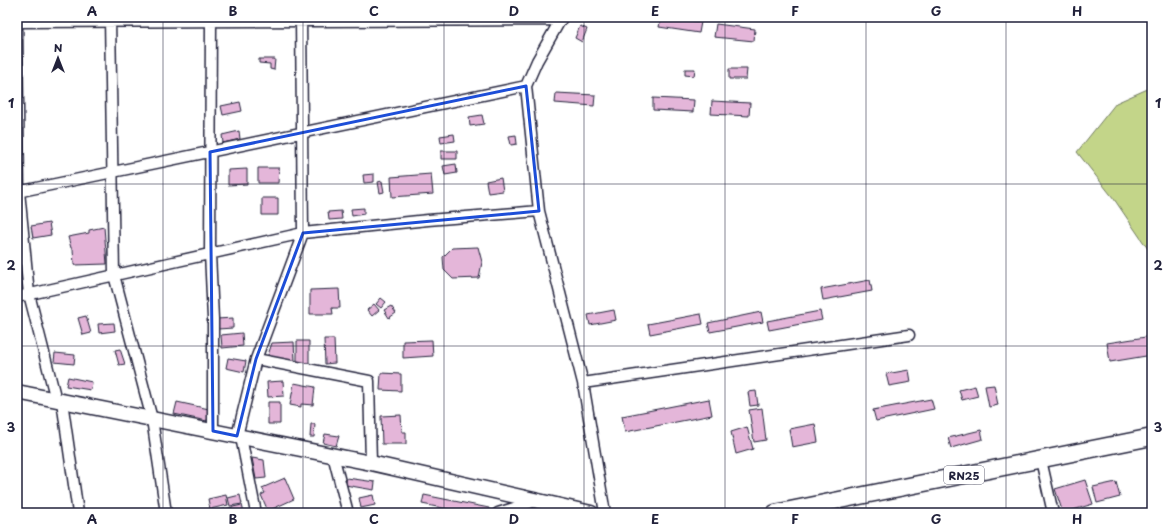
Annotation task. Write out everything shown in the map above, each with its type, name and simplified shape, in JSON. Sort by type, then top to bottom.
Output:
[{"type":"main road","points":[[17,392],[372,463],[591,513]]},
{"type":"main road","name":"RN25","points":[[776,513],[1152,437]]},
{"type":"street","points":[[78,513],[59,400],[29,294],[18,192],[17,22],[110,19],[561,18],[537,62],[526,86],[539,211],[583,383],[605,513]]},
{"type":"street","points":[[110,19],[114,275],[152,419],[166,513]]},
{"type":"street","points":[[211,19],[210,254],[213,319],[213,431]]},
{"type":"street","points":[[256,513],[239,436],[256,359],[303,233],[301,19]]},
{"type":"street","points":[[18,192],[526,86]]},
{"type":"street","points":[[17,297],[303,233],[428,220],[539,211]]},
{"type":"street","points":[[583,383],[909,335]]},
{"type":"street","points":[[256,359],[370,381],[372,463]]},
{"type":"street","points":[[333,456],[348,513]]},
{"type":"street","points":[[1041,460],[1053,513]]},
{"type":"street","points":[[498,513],[536,501]]},
{"type":"highlighted area","points":[[526,86],[539,211],[303,233],[256,359],[237,436],[213,431],[210,152]]},
{"type":"green space","points":[[1152,87],[1152,255],[1114,199],[1077,152],[1116,103]]},
{"type":"building","points":[[593,17],[634,17],[633,22]]},
{"type":"building","points":[[661,17],[701,22],[699,33],[659,27]]},
{"type":"building","points":[[716,24],[755,29],[754,41],[714,37]]},
{"type":"building","points":[[580,26],[587,29],[582,42],[575,38]]},
{"type":"building","points":[[259,59],[275,59],[274,70],[270,69],[270,64],[259,63]]},
{"type":"building","points":[[685,69],[695,69],[694,76],[685,75]]},
{"type":"building","points":[[729,69],[747,69],[746,79],[729,79]]},
{"type":"building","points":[[556,93],[595,95],[594,106],[555,103]]},
{"type":"building","points":[[653,98],[694,100],[693,112],[653,110]]},
{"type":"building","points":[[712,101],[750,103],[749,116],[711,114]]},
{"type":"building","points":[[240,102],[242,111],[223,115],[221,106]]},
{"type":"building","points":[[482,115],[484,124],[470,126],[469,117]]},
{"type":"building","points":[[239,131],[240,139],[223,143],[222,135]]},
{"type":"building","points":[[454,134],[455,141],[441,143],[440,136]]},
{"type":"building","points":[[516,135],[517,144],[511,145],[509,136]]},
{"type":"building","points":[[441,151],[457,151],[457,159],[441,159]]},
{"type":"building","points":[[456,164],[457,173],[445,175],[443,166]]},
{"type":"building","points":[[258,168],[279,168],[278,183],[258,183]]},
{"type":"building","points":[[247,169],[247,184],[228,185],[228,170]]},
{"type":"building","points":[[374,174],[374,182],[364,183],[363,175]]},
{"type":"building","points":[[431,174],[433,194],[392,197],[391,177]]},
{"type":"building","points":[[501,178],[503,191],[488,193],[486,181]]},
{"type":"building","points":[[382,181],[384,192],[380,193],[378,182]]},
{"type":"building","points":[[262,198],[278,198],[278,215],[262,215]]},
{"type":"building","points":[[364,208],[364,214],[352,216],[351,209]]},
{"type":"building","points":[[341,211],[342,219],[329,220],[328,212]]},
{"type":"building","points":[[49,223],[51,235],[33,238],[31,226]]},
{"type":"building","points":[[104,227],[107,264],[74,265],[73,249],[71,248],[68,237],[89,233],[89,230]]},
{"type":"building","points":[[478,247],[482,262],[479,278],[453,279],[444,270],[443,257],[452,248]]},
{"type":"building","points":[[870,280],[872,291],[823,300],[821,289]]},
{"type":"building","points":[[339,289],[340,308],[332,308],[333,314],[310,314],[310,290]]},
{"type":"building","points":[[381,298],[386,302],[381,308],[376,304]]},
{"type":"building","points":[[374,304],[379,310],[372,316],[367,310]]},
{"type":"building","points":[[391,306],[396,313],[389,318],[384,310]]},
{"type":"building","points":[[614,310],[616,320],[590,325],[588,315]]},
{"type":"building","points":[[820,311],[822,320],[769,330],[767,321]]},
{"type":"building","points":[[761,312],[763,322],[710,332],[708,323]]},
{"type":"building","points":[[701,314],[703,324],[650,334],[648,324]]},
{"type":"building","points":[[86,316],[91,333],[83,335],[78,318]]},
{"type":"building","points":[[233,318],[233,328],[218,329],[217,319]]},
{"type":"building","points":[[114,323],[115,331],[99,333],[98,324]]},
{"type":"building","points":[[242,333],[243,346],[222,348],[221,335]]},
{"type":"building","points":[[1152,336],[1152,355],[1110,362],[1107,343]]},
{"type":"building","points":[[324,339],[334,339],[335,363],[325,364]]},
{"type":"building","points":[[432,340],[433,356],[403,358],[403,341]]},
{"type":"building","points":[[297,341],[309,341],[309,364],[297,364]]},
{"type":"building","points":[[294,342],[295,361],[267,358],[272,343]]},
{"type":"building","points":[[120,349],[125,364],[119,365],[115,350]]},
{"type":"building","points":[[55,353],[75,355],[74,364],[54,362]]},
{"type":"building","points":[[228,358],[246,361],[244,372],[226,368]]},
{"type":"building","points":[[909,370],[911,382],[889,386],[886,374]]},
{"type":"building","points":[[381,373],[401,374],[401,391],[380,390]]},
{"type":"building","points":[[68,377],[92,382],[91,390],[66,386]]},
{"type":"building","points":[[283,381],[284,396],[268,397],[267,382]]},
{"type":"building","points":[[294,383],[315,387],[313,405],[301,404],[301,407],[290,405]]},
{"type":"building","points":[[994,385],[998,405],[989,407],[985,386]]},
{"type":"building","points":[[975,386],[978,396],[962,400],[959,390]]},
{"type":"building","points":[[756,391],[758,405],[750,406],[748,392]]},
{"type":"building","points":[[709,399],[712,415],[625,432],[622,416]]},
{"type":"building","points":[[931,399],[934,409],[876,421],[873,410]]},
{"type":"building","points":[[177,402],[209,409],[207,421],[174,414]]},
{"type":"building","points":[[268,402],[280,402],[280,424],[268,424]]},
{"type":"building","points":[[762,408],[766,440],[754,442],[749,410]]},
{"type":"building","points":[[401,415],[402,432],[406,432],[406,444],[382,444],[381,416]]},
{"type":"building","points":[[311,424],[315,424],[314,437],[310,437]]},
{"type":"building","points":[[815,424],[818,442],[792,447],[789,429]]},
{"type":"building","points":[[747,427],[753,449],[736,454],[731,432]]},
{"type":"building","points":[[981,430],[983,439],[951,448],[948,438]]},
{"type":"building","points":[[325,434],[339,436],[336,446],[323,443]]},
{"type":"building","points":[[252,458],[264,460],[266,478],[256,479]]},
{"type":"building","points":[[285,478],[294,499],[268,511],[261,495],[265,493],[262,488]]},
{"type":"building","points":[[347,478],[375,482],[374,490],[345,485]]},
{"type":"building","points":[[1085,480],[1093,504],[1063,513],[1055,489]]},
{"type":"building","points":[[1116,482],[1120,497],[1097,503],[1093,487]]},
{"type":"building","points":[[226,495],[228,505],[210,509],[208,499]]},
{"type":"building","points":[[240,495],[242,504],[230,506],[228,498]]},
{"type":"building","points":[[373,495],[375,505],[361,508],[359,498]]},
{"type":"building","points":[[424,495],[489,508],[488,513],[468,513],[422,504]]},
{"type":"building","points":[[242,505],[244,513],[211,513],[211,512]]}]
